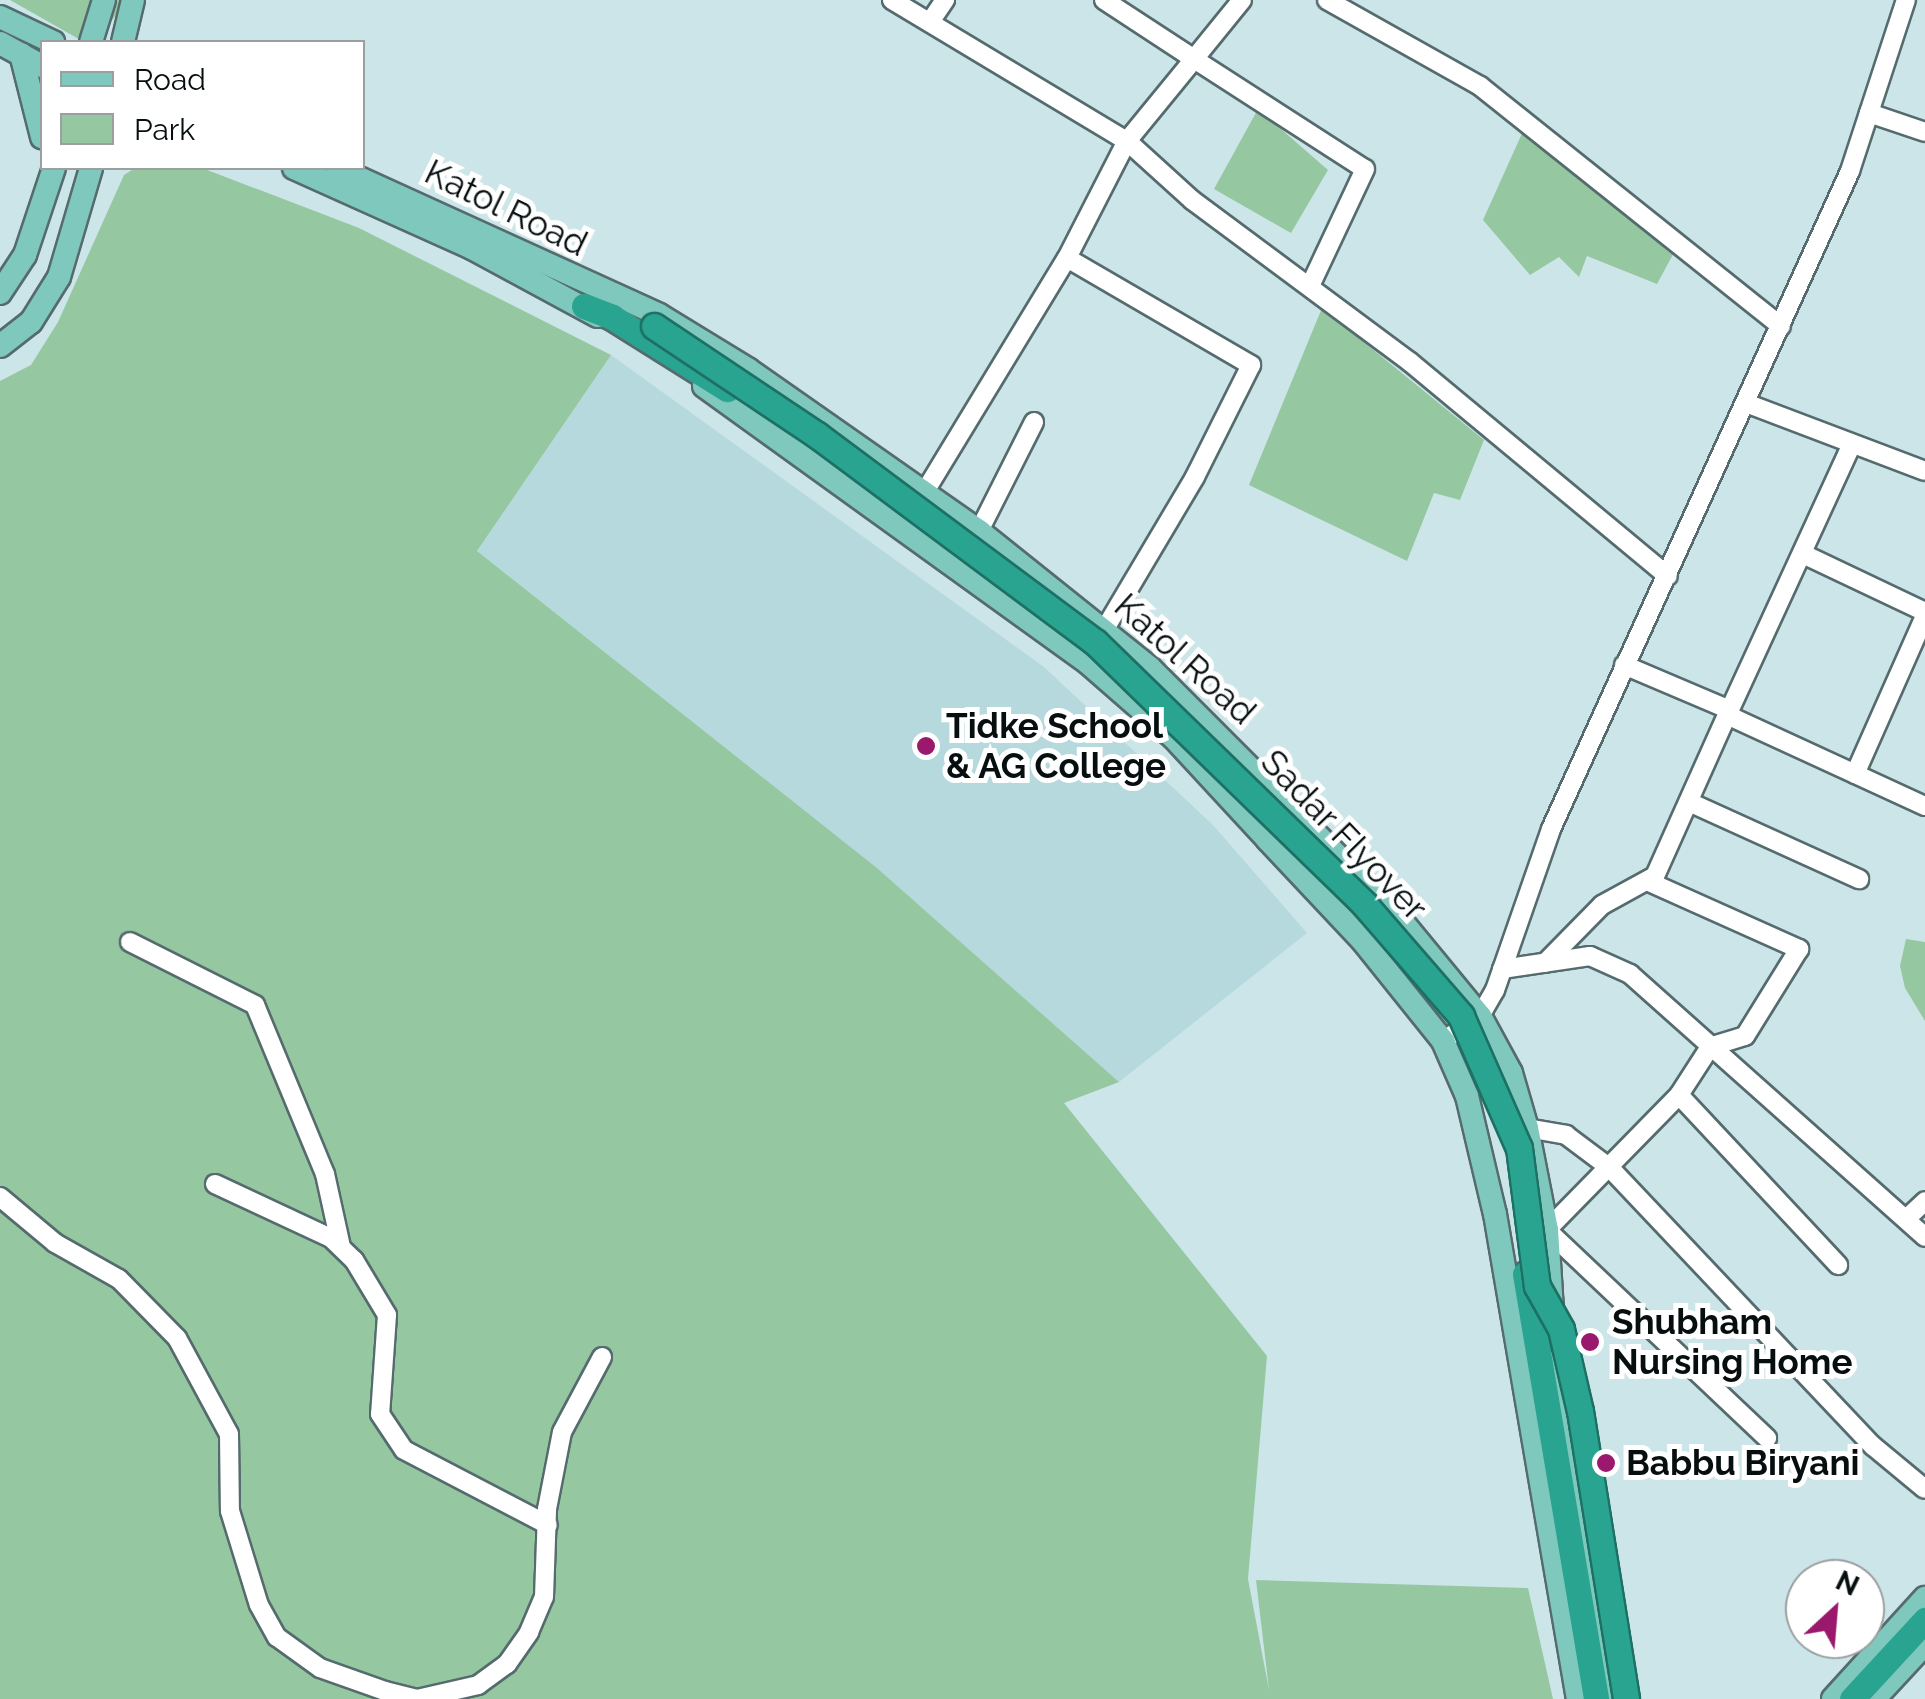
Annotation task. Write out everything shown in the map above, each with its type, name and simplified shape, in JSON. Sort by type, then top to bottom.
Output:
[{"type":"highway","name":"Sadar Flyover","points":[[590,299],[817,434],[1094,642],[1366,905],[1461,1016],[1519,1148],[1537,1286],[1561,1328],[1580,1410],[1626,1699]]},
{"type":"highway","name":"Sadar Flyover","points":[[650,332],[814,445],[1089,648],[1210,759],[1446,1018],[1480,1076],[1515,1190],[1596,1699]]},
{"type":"highway","points":[[1852,1699],[1925,1620]]},
{"type":"highway","points":[[1862,1699],[1925,1631]]},
{"type":"main road","points":[[92,40],[104,0]]},
{"type":"main road","points":[[123,40],[132,0]]},
{"type":"main road","points":[[0,16],[49,40]]},
{"type":"main road","points":[[0,43],[40,65]]},
{"type":"main road","points":[[22,54],[40,130]]},
{"type":"main road","points":[[0,346],[31,322],[60,277],[90,170]]},
{"type":"main road","name":"Katol Road","points":[[299,170],[590,299],[659,315],[749,370],[979,531],[1104,630],[1395,913],[1480,1016],[1511,1073],[1547,1230],[1557,1355],[1612,1699]]},
{"type":"main road","name":"Katol Road","points":[[340,170],[590,299],[1088,662],[1174,738],[1363,941],[1443,1042],[1468,1096],[1495,1214],[1578,1699]]},
{"type":"main road","points":[[0,294],[25,255],[51,171]]},
{"type":"main road","points":[[1833,1699],[1925,1598]]},
{"type":"main road","points":[[1874,1699],[1925,1644]]},
{"type":"street","points":[[892,0],[1126,141],[1192,200],[1310,284],[1668,576]]},
{"type":"street","points":[[930,22],[945,0]]},
{"type":"street","points":[[1104,0],[1364,169],[1310,284]]},
{"type":"street","points":[[924,493],[1067,258],[1126,141],[1242,0]]},
{"type":"street","points":[[1327,0],[1480,86],[1781,326]]},
{"type":"street","points":[[1443,1042],[1480,1016],[1502,969],[1551,829],[1781,326],[1869,113],[1906,0]]},
{"type":"street","points":[[1869,113],[1925,132]]},
{"type":"street","points":[[1067,258],[1250,365],[1195,477],[1104,630]]},
{"type":"street","points":[[1746,403],[1925,471]]},
{"type":"street","points":[[979,531],[1034,422]]},
{"type":"street","points":[[1545,963],[1602,905],[1647,881],[1689,802],[1851,446]]},
{"type":"street","points":[[1804,554],[1925,614],[1855,774]]},
{"type":"street","points":[[1624,665],[1925,806]]},
{"type":"street","points":[[1689,802],[1859,879]]},
{"type":"street","points":[[1647,881],[1799,948],[1745,1036],[1710,1047],[1679,1095],[1547,1230],[1767,1438]]},
{"type":"street","points":[[130,942],[255,1005],[325,1174],[341,1248],[387,1315],[380,1414],[389,1433],[428,1464],[548,1525]]},
{"type":"street","points":[[1502,969],[1590,956],[1630,974],[1925,1236]]},
{"type":"street","points":[[1679,1095],[1838,1265]]},
{"type":"street","points":[[1526,1128],[1566,1135],[1610,1168],[1873,1446],[1925,1490]]},
{"type":"street","points":[[215,1184],[341,1248]]},
{"type":"street","points":[[0,1196],[55,1243],[144,1300],[197,1366],[229,1434],[230,1510],[259,1605],[277,1637],[320,1668],[417,1699],[478,1685],[507,1664],[536,1614],[544,1597],[548,1525],[562,1432],[602,1356]]},
{"type":"street","points":[[1906,1218],[1925,1201]]},
{"type":"shaded area","name":"Tidke School & AG College","points":[[611,355],[1044,667],[1213,825],[1307,933],[1119,1082],[877,868],[477,551]]},
{"type":"green space","points":[[10,0],[127,0],[97,40],[80,40]]},
{"type":"green space","points":[[1258,109],[1328,170],[1291,233],[1214,189]]},
{"type":"green space","points":[[1524,129],[1677,247],[1657,284],[1587,256],[1579,277],[1559,257],[1530,275],[1483,220]]},
{"type":"green space","points":[[132,170],[207,170],[359,228],[611,355],[477,551],[877,868],[1119,1082],[1064,1103],[1267,1356],[1248,1579],[1269,1690],[1256,1580],[1528,1588],[1553,1699],[0,1699],[0,381],[31,365],[58,322],[124,175]]},
{"type":"green space","points":[[1322,308],[1484,440],[1460,500],[1434,493],[1407,561],[1249,485]]},
{"type":"green space","points":[[1906,939],[1925,942],[1925,1021],[1905,988],[1900,966]]},
{"type":"place","name":"Tidke School & AG College","points":[[926,746]]},
{"type":"place","name":"Shubham Nursing Home","points":[[1590,1342]]},
{"type":"place","name":"Babbu Biryani","points":[[1606,1463]]}]
